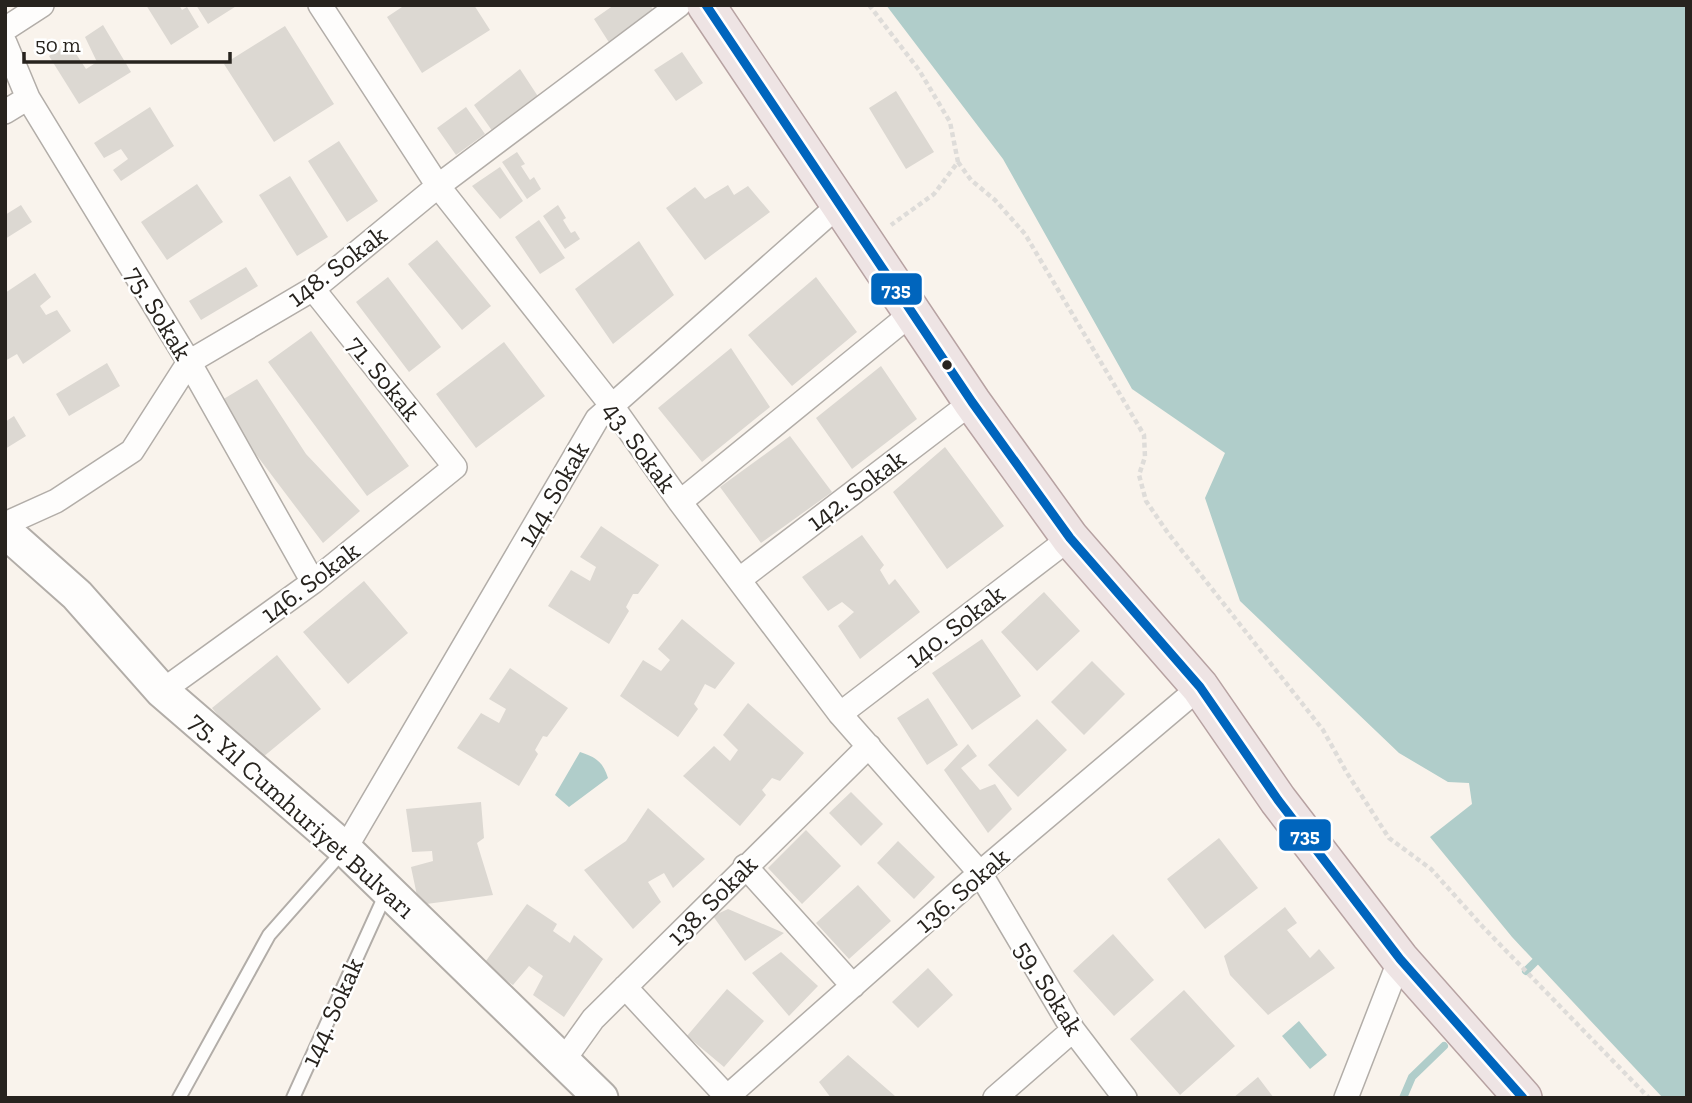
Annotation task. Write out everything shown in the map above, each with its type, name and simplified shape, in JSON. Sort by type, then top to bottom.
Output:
[{"type":"main road","points":[[706,5],[972,402],[1070,538],[1200,687],[1278,800],[1401,959],[1522,1098]]},
{"type":"street","points":[[5,29],[41,5]]},
{"type":"street","name":"43. Sokak","points":[[320,5],[438,186],[612,406],[680,502],[841,714],[980,873]]},
{"type":"street","name":"148. Sokak","points":[[5,524],[57,501],[132,451],[189,362],[313,289],[438,186],[679,5]]},
{"type":"street","name":"75. Sokak","points":[[5,43],[28,98],[189,362],[313,582]]},
{"type":"street","points":[[5,112],[28,98]]},
{"type":"street","name":"144. Sokak","points":[[345,849],[597,419],[840,204]]},
{"type":"street","name":"71. Sokak","points":[[313,289],[455,467]]},
{"type":"street","points":[[680,502],[912,313]]},
{"type":"street","name":"142. Sokak","points":[[740,579],[972,402]]},
{"type":"street","name":"146. Sokak","points":[[162,691],[313,582],[455,467]]},
{"type":"street","name":"75. Yıl Cumhuriyet Bulvarı","points":[[5,531],[77,595],[162,691],[388,888],[601,1098]]},
{"type":"street","name":"140. Sokak","points":[[841,714],[1070,538]]},
{"type":"street","name":"136. Sokak","points":[[728,1098],[980,873],[1200,687]]},
{"type":"street","name":"138. Sokak","points":[[563,1061],[593,1019],[869,746]]},
{"type":"street","points":[[745,866],[853,986]]},
{"type":"street","name":"59. Sokak","points":[[980,873],[1073,1030],[1125,1098]]},
{"type":"street","points":[[1346,1098],[1401,959]]},
{"type":"street","points":[[625,987],[728,1098]]},
{"type":"street","points":[[995,1098],[1073,1030]]},
{"type":"lane","points":[[179,1098],[269,935],[345,849]]},
{"type":"lane","name":"144. Sokak","points":[[293,1098],[388,888]]},
{"type":"path","points":[[869,5],[919,70],[950,122],[958,162],[971,180],[996,200],[1025,234],[1144,435],[1145,457],[1139,475],[1146,500],[1168,533],[1323,730],[1389,838],[1432,869],[1483,927],[1648,1098]]},
{"type":"path","points":[[866,243],[934,194],[958,162]]},
{"type":"water","points":[[886,5],[1687,5],[1687,1098],[1663,1098],[1512,937],[1430,837],[1472,804],[1469,783],[1448,782],[1399,753],[1240,601],[1205,498],[1225,453],[1132,389],[1003,159]]},
{"type":"water","points":[[580,752],[598,761],[608,778],[569,807],[555,795]]},
{"type":"water","points":[[1299,1021],[1327,1055],[1310,1069],[1282,1036]]},
{"type":"building","points":[[146,5],[179,5],[182,10],[187,7],[199,27],[171,45]]},
{"type":"building","points":[[196,5],[238,5],[208,24]]},
{"type":"building","points":[[405,5],[474,5],[490,30],[422,73],[387,17]]},
{"type":"building","points":[[614,5],[650,5],[656,14],[610,44],[594,19]]},
{"type":"building","points":[[103,25],[131,72],[79,104],[49,56],[69,43],[86,69],[97,62],[85,37]]},
{"type":"building","points":[[285,26],[334,104],[274,142],[224,64]]},
{"type":"building","points":[[682,52],[703,83],[676,101],[654,70]]},
{"type":"building","points":[[520,69],[541,101],[493,132],[474,105]]},
{"type":"building","points":[[896,91],[934,152],[906,169],[869,108]]},
{"type":"building","points":[[150,107],[174,146],[121,181],[113,170],[128,159],[121,149],[104,158],[94,143]]},
{"type":"building","points":[[466,107],[485,134],[456,155],[437,128]]},
{"type":"building","points":[[339,141],[378,201],[347,222],[308,161]]},
{"type":"building","points":[[517,152],[525,164],[521,166],[530,180],[534,177],[541,189],[527,199],[502,162]]},
{"type":"building","points":[[500,167],[523,201],[500,219],[472,186]]},
{"type":"building","points":[[290,176],[328,237],[297,256],[259,195]]},
{"type":"building","points":[[197,184],[223,222],[167,260],[141,222]]},
{"type":"building","points":[[728,185],[734,195],[748,186],[770,212],[705,260],[666,208],[695,187],[705,199]]},
{"type":"building","points":[[21,205],[32,222],[5,239],[5,215]]},
{"type":"building","points":[[558,205],[571,233],[575,231],[580,239],[565,249],[543,216]]},
{"type":"building","points":[[539,220],[565,258],[540,274],[515,237]]},
{"type":"building","points":[[437,240],[491,306],[462,330],[408,264]]},
{"type":"building","points":[[639,241],[674,295],[613,344],[575,289]]},
{"type":"building","points":[[246,267],[258,286],[201,320],[189,301]]},
{"type":"building","points":[[35,273],[51,297],[40,306],[46,315],[57,310],[71,331],[23,364],[17,354],[5,361],[5,293]]},
{"type":"building","points":[[388,277],[441,347],[409,372],[356,302]]},
{"type":"building","points":[[816,277],[857,332],[792,386],[748,335]]},
{"type":"building","points":[[311,331],[409,466],[367,496],[268,362]]},
{"type":"building","points":[[504,342],[545,396],[476,448],[436,394]]},
{"type":"building","points":[[731,348],[770,407],[702,462],[658,408]]},
{"type":"building","points":[[107,363],[120,386],[69,416],[56,394]]},
{"type":"building","points":[[881,366],[917,419],[852,469],[816,418]]},
{"type":"building","points":[[257,379],[306,454],[360,511],[323,543],[217,403]]},
{"type":"building","points":[[14,416],[26,436],[5,449],[5,422]]},
{"type":"building","points":[[790,436],[832,492],[761,543],[720,487]]},
{"type":"building","points":[[945,447],[1004,526],[947,569],[893,492]]},
{"type":"building","points":[[601,526],[659,565],[638,594],[633,594],[626,607],[629,611],[609,644],[548,606],[571,570],[590,581],[596,567],[580,557]]},
{"type":"building","points":[[862,535],[884,565],[880,570],[889,585],[895,579],[920,612],[860,659],[838,626],[854,612],[842,602],[828,611],[802,577]]},
{"type":"building","points":[[364,581],[408,633],[348,684],[303,632]]},
{"type":"building","points":[[1044,592],[1080,631],[1037,671],[1001,632]]},
{"type":"building","points":[[682,619],[735,663],[715,689],[705,684],[694,704],[698,709],[678,737],[620,696],[643,660],[661,671],[670,660],[658,649]]},
{"type":"building","points":[[982,639],[1021,696],[972,730],[932,673]]},
{"type":"building","points":[[277,655],[321,709],[257,762],[212,708]]},
{"type":"building","points":[[1092,661],[1125,694],[1084,735],[1051,702]]},
{"type":"building","points":[[510,668],[568,708],[547,737],[543,736],[535,750],[538,754],[519,786],[457,748],[481,713],[499,723],[506,709],[489,699]]},
{"type":"building","points":[[928,698],[958,745],[927,765],[897,718]]},
{"type":"building","points":[[748,703],[804,753],[780,781],[772,778],[762,790],[766,795],[740,826],[683,776],[714,746],[730,761],[738,750],[723,735]]},
{"type":"building","points":[[1037,719],[1067,750],[1018,797],[988,765]]},
{"type":"building","points":[[968,744],[977,756],[961,768],[980,790],[995,784],[1012,809],[988,833],[944,770]]},
{"type":"building","points":[[851,792],[883,824],[861,846],[829,813]]},
{"type":"building","points":[[481,802],[484,838],[477,843],[493,895],[419,905],[411,867],[433,861],[432,851],[412,852],[406,809]]},
{"type":"building","points":[[648,808],[705,859],[673,888],[664,873],[648,882],[661,902],[633,929],[584,870],[626,841]]},
{"type":"building","points":[[806,830],[841,866],[802,904],[768,868]]},
{"type":"building","points":[[1219,838],[1258,888],[1205,929],[1167,879]]},
{"type":"building","points":[[898,841],[935,877],[914,899],[877,863]]},
{"type":"building","points":[[858,885],[891,921],[849,959],[816,923]]},
{"type":"building","points":[[527,904],[557,924],[553,931],[570,943],[574,935],[603,959],[564,1017],[533,995],[543,976],[529,966],[513,985],[483,965]]},
{"type":"building","points":[[1285,907],[1297,923],[1287,930],[1310,958],[1319,949],[1335,968],[1268,1015],[1230,975],[1224,956]]},
{"type":"building","points":[[728,909],[784,933],[745,961],[713,916]]},
{"type":"building","points":[[1113,934],[1154,980],[1114,1016],[1073,971]]},
{"type":"building","points":[[781,952],[818,986],[789,1016],[752,973]]},
{"type":"building","points":[[928,968],[953,995],[918,1028],[892,1002]]},
{"type":"building","points":[[727,989],[764,1021],[724,1067],[687,1036]]},
{"type":"building","points":[[1184,990],[1235,1046],[1180,1095],[1130,1039]]},
{"type":"building","points":[[848,1055],[895,1096],[831,1098],[819,1082]]},
{"type":"building","points":[[1258,1077],[1274,1098],[1233,1098]]},
{"type":"waterway","points":[[1526,971],[1535,962]]},
{"type":"waterway","points":[[1403,1098],[1412,1077],[1444,1046]]},
{"type":"transit line","name":"735","points":[[706,5],[972,402],[1070,538],[1200,687],[1278,800],[1400,959],[1523,1098]]}]
